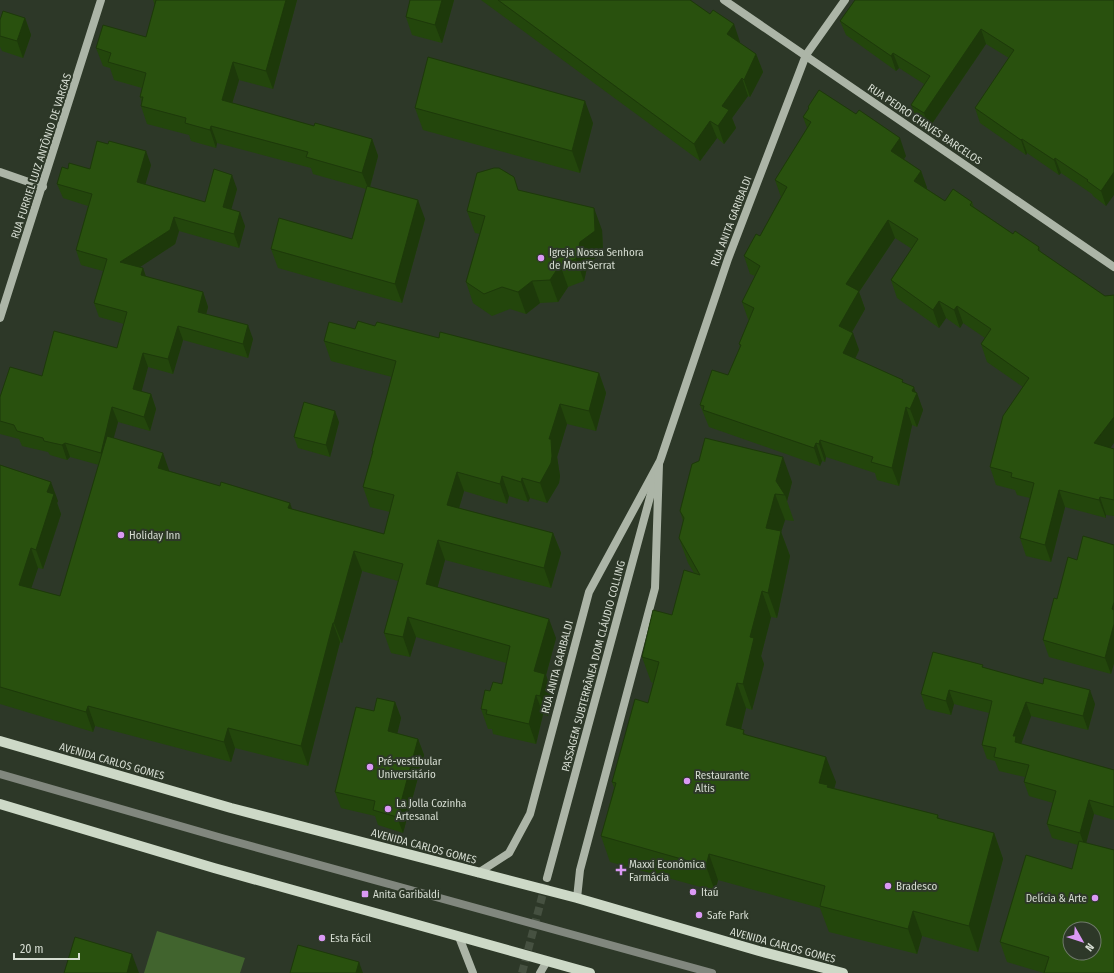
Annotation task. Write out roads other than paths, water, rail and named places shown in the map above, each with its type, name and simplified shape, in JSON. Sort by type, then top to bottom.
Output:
[{"type":"main road","name":"RUA FURRIEL LUIZ ANTÔNIO DE VARGAS","points":[[0,318],[43,187],[101,0]]},
{"type":"main road","name":"RUA PEDRO CHAVES BARCELOS","points":[[724,0],[1114,267]]},
{"type":"main road","name":"RUA ANITA GARIBALDI","points":[[478,873],[508,853],[530,814],[589,592],[660,461],[728,259],[806,55],[844,0]]},
{"type":"main road","points":[[0,172],[43,187]]},
{"type":"main road","name":"RUA ANITA GARIBALDI","points":[[577,898],[580,870],[655,588],[660,461]]},
{"type":"main road","name":"PASSAGEM SUBTERRÂNEA DOM CLÁUDIO COLLING","points":[[547,878],[660,461]]},
{"type":"main road","name":"AVENIDA CARLOS GOMES","points":[[0,741],[231,808],[577,898],[758,951],[843,973]]},
{"type":"main road","points":[[0,804],[214,868],[590,973]]},
{"type":"main road","points":[[459,937],[473,973]]},
{"type":"main road","points":[[540,973],[547,961]]},
{"type":"lane","points":[[0,774],[222,838],[712,973]]},
{"type":"tunnel","points":[[522,973],[547,878]]},
{"type":"place","name":"Igreja Nossa Senhora de Mont'Serrat","points":[[541,258]]},
{"type":"place","name":"Holiday Inn","points":[[121,535]]},
{"type":"place","name":"Pré-vestibular Universitário","points":[[370,767]]},
{"type":"place","name":"Restaurante Altis","points":[[687,781]]},
{"type":"place","name":"La Jolla Cozinha Artesanal","points":[[388,809]]},
{"type":"place","name":"Maxxi Econômica Farmácia","points":[[621,870]]},
{"type":"place","name":"Bradesco","points":[[888,886]]},
{"type":"place","name":"Itaú","points":[[693,892]]},
{"type":"place","name":"Anita Garibaldi","points":[[365,894]]},
{"type":"place","name":"Delícia & Arte","points":[[1095,898]]},
{"type":"place","name":"Safe Park","points":[[699,915]]},
{"type":"place","name":"Esta Fácil","points":[[322,938]]}]
